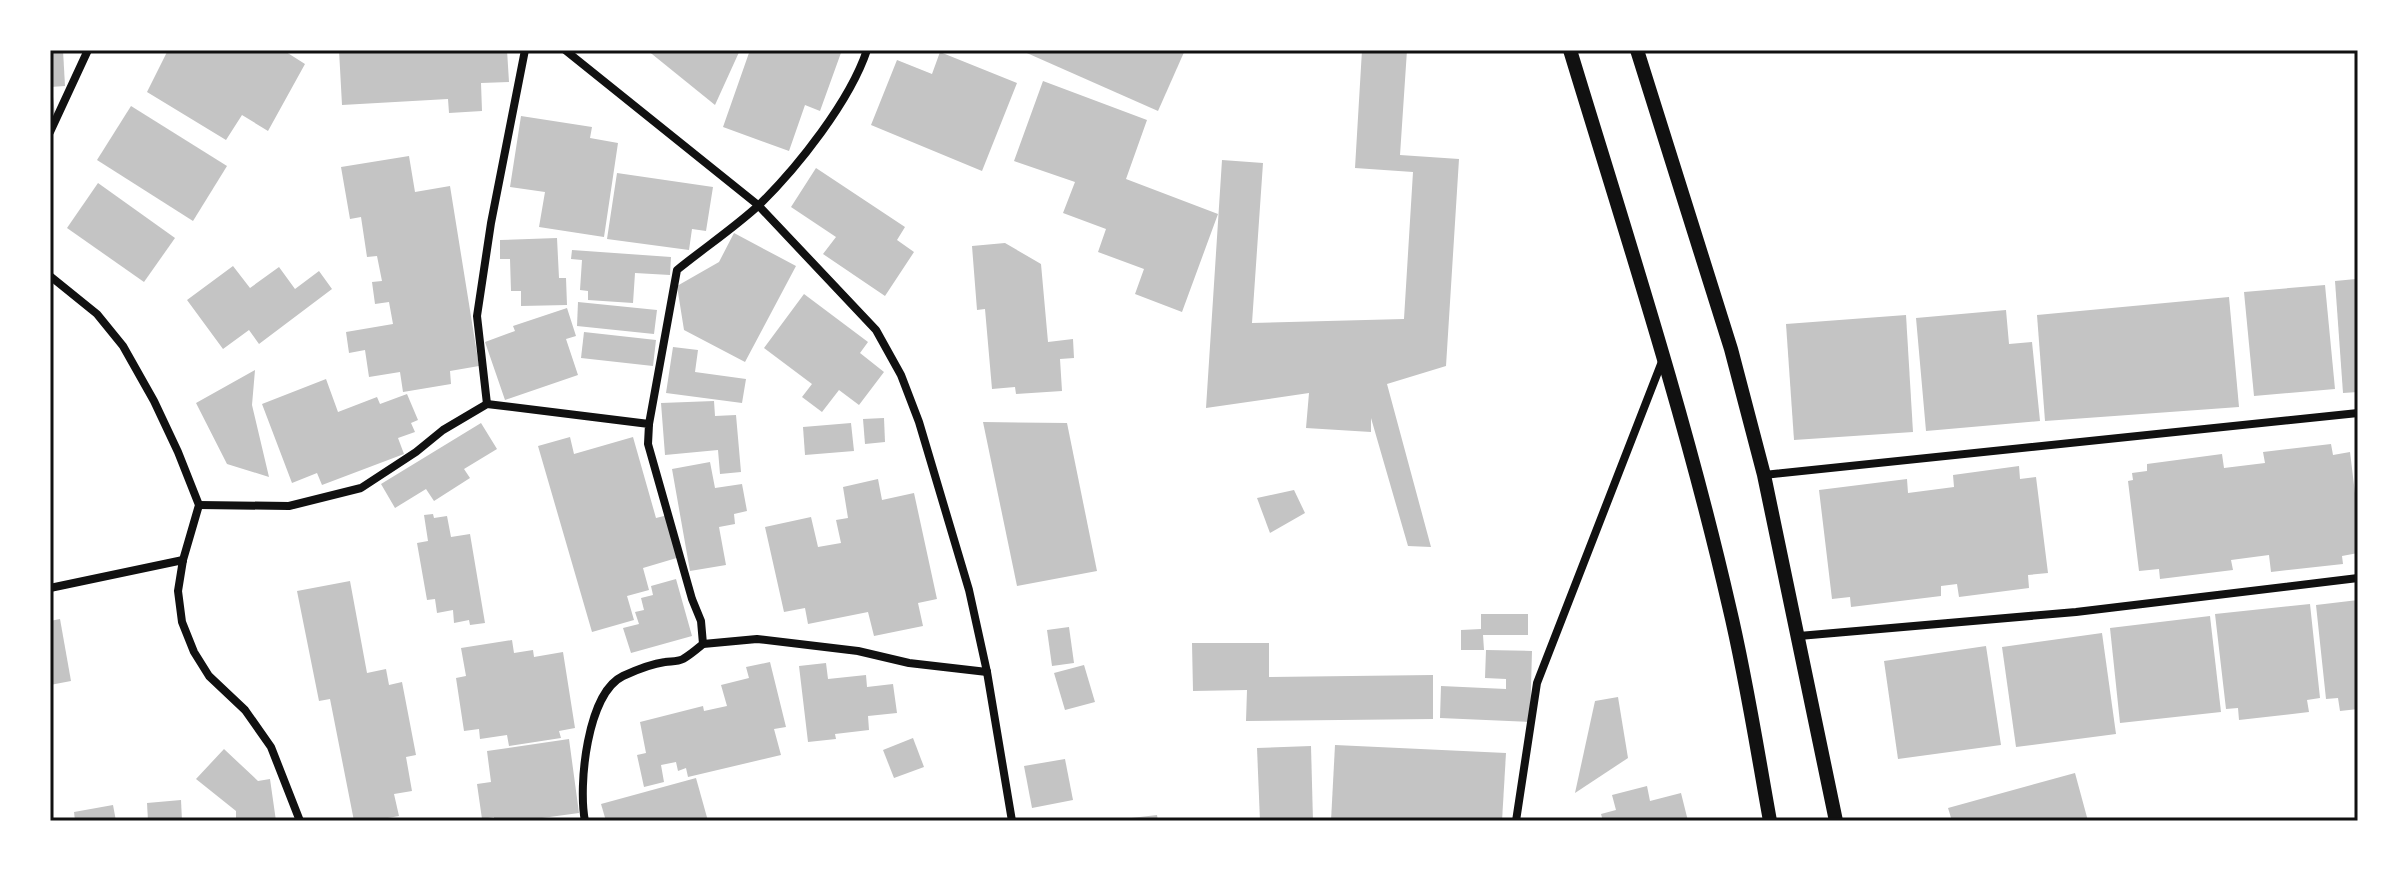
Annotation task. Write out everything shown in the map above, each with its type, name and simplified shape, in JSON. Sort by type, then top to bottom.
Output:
[{"type":"street","points":[[50,132],[88,50]]},
{"type":"street","points":[[487,404],[477,316],[491,223],[525,50]]},
{"type":"street","points":[[565,50],[758,205],[876,330],[901,375],[919,422],[969,590],[987,672],[1012,821]]},
{"type":"street","points":[[703,644],[701,621],[648,444],[677,270],[758,205],[810,146],[859,76],[867,50]]},
{"type":"street","points":[[1570,50],[1695,471],[1730,609],[1770,821]]},
{"type":"street","points":[[1637,50],[1731,349],[1764,475],[1836,821]]},
{"type":"street","points":[[50,276],[97,314],[123,346],[178,452],[199,505],[183,560],[178,591],[182,622],[194,652],[209,676],[245,710],[271,747],[300,821]]},
{"type":"street","points":[[1516,821],[1537,683],[1663,359]]},
{"type":"street","points":[[199,505],[289,506],[361,488],[443,430],[487,404],[649,424]]},
{"type":"street","points":[[1764,475],[2358,413]]},
{"type":"street","points":[[50,588],[183,560]]},
{"type":"street","points":[[1799,636],[2076,612],[2358,578]]},
{"type":"street","points":[[585,821],[582,800],[588,746],[607,689],[612,682],[648,666],[680,661],[703,644],[757,639],[858,651],[909,663],[987,672]]},
{"type":"building","points":[[50,50],[63,50],[65,86],[50,87]]},
{"type":"building","points":[[168,50],[283,50],[305,64],[268,131],[242,115],[226,140],[147,92]]},
{"type":"building","points":[[339,50],[507,50],[509,82],[481,83],[482,111],[449,113],[448,99],[342,105]]},
{"type":"building","points":[[647,50],[740,50],[715,105]]},
{"type":"building","points":[[750,50],[842,50],[820,111],[805,105],[789,151],[723,127]]},
{"type":"building","points":[[1020,50],[1185,50],[1158,111]]},
{"type":"building","points":[[1362,50],[1407,50],[1400,155],[1459,159],[1446,366],[1387,384],[1431,547],[1408,546],[1371,418],[1371,432],[1306,428],[1309,393],[1206,408],[1222,160],[1263,163],[1252,323],[1404,319],[1413,172],[1355,168]]},
{"type":"building","points":[[940,52],[1017,83],[982,171],[871,125],[897,60],[932,74]]},
{"type":"building","points":[[1043,81],[1147,120],[1126,179],[1218,214],[1182,312],[1135,294],[1144,269],[1098,252],[1106,229],[1063,213],[1075,182],[1014,161]]},
{"type":"building","points":[[52,87],[55,115],[50,115]]},
{"type":"building","points":[[131,106],[227,166],[193,221],[97,160]]},
{"type":"building","points":[[521,116],[592,127],[590,138],[618,143],[604,237],[539,227],[545,192],[510,187]]},
{"type":"building","points":[[409,156],[415,192],[450,186],[479,366],[450,371],[451,384],[403,392],[400,372],[369,377],[365,350],[349,353],[346,332],[393,324],[389,302],[375,304],[372,282],[382,281],[377,256],[367,257],[361,217],[350,219],[341,167]]},
{"type":"building","points":[[816,168],[905,227],[897,240],[914,252],[885,296],[823,254],[836,237],[791,207]]},
{"type":"building","points":[[617,173],[713,187],[706,231],[692,229],[689,250],[607,239]]},
{"type":"building","points":[[98,183],[175,238],[144,282],[67,228]]},
{"type":"building","points":[[734,233],[796,266],[745,362],[684,330],[677,286],[719,262]]},
{"type":"building","points":[[557,238],[559,278],[566,278],[567,305],[521,306],[521,291],[511,291],[510,259],[500,259],[500,240]]},
{"type":"building","points":[[1005,243],[1041,264],[1048,342],[1073,339],[1074,358],[1060,359],[1062,391],[1016,394],[1015,387],[992,389],[985,309],[977,310],[972,246]]},
{"type":"building","points":[[572,250],[671,257],[670,275],[635,273],[633,303],[588,300],[588,291],[580,290],[582,260],[571,259]]},
{"type":"building","points":[[233,266],[250,288],[279,267],[295,289],[319,271],[332,289],[259,344],[249,330],[223,349],[187,300]]},
{"type":"building","points":[[2356,279],[2358,392],[2343,393],[2335,281]]},
{"type":"building","points":[[2325,285],[2335,389],[2254,396],[2244,292]]},
{"type":"building","points":[[804,294],[868,342],[860,353],[884,372],[859,405],[839,390],[822,412],[802,397],[812,384],[764,348]]},
{"type":"building","points":[[2229,297],[2239,407],[2045,421],[2037,315]]},
{"type":"building","points":[[578,302],[657,310],[654,334],[577,326]]},
{"type":"building","points":[[567,308],[576,336],[566,339],[578,375],[505,400],[485,342],[515,331],[513,326]]},
{"type":"building","points":[[2006,310],[2009,344],[2032,342],[2040,421],[1926,431],[1916,318]]},
{"type":"building","points":[[1906,315],[1913,432],[1794,440],[1786,324]]},
{"type":"building","points":[[584,332],[656,340],[653,366],[581,358]]},
{"type":"building","points":[[673,347],[698,350],[695,372],[746,379],[742,403],[666,393]]},
{"type":"building","points":[[255,370],[252,405],[269,477],[227,464],[196,403]]},
{"type":"building","points":[[326,379],[338,412],[377,397],[380,404],[407,394],[418,420],[411,423],[415,432],[398,438],[404,454],[322,485],[317,473],[292,483],[262,404]]},
{"type":"building","points":[[714,401],[715,416],[736,415],[741,472],[720,474],[718,450],[665,455],[661,403]]},
{"type":"building","points":[[884,418],[885,442],[865,444],[863,419]]},
{"type":"building","points":[[983,422],[1067,423],[1097,571],[1017,586]]},
{"type":"building","points":[[481,423],[497,449],[464,469],[470,478],[434,501],[426,489],[395,508],[381,484]]},
{"type":"building","points":[[851,423],[854,451],[805,455],[803,427]]},
{"type":"building","points":[[570,437],[574,454],[633,437],[656,518],[668,515],[680,557],[643,568],[649,590],[627,596],[634,620],[592,632],[538,446]]},
{"type":"building","points":[[2331,444],[2333,455],[2350,452],[2358,518],[2358,553],[2342,556],[2343,564],[2271,572],[2269,555],[2231,560],[2233,570],[2160,579],[2159,569],[2139,571],[2128,481],[2133,480],[2132,473],[2147,471],[2147,464],[2222,454],[2224,468],[2265,463],[2263,452]]},
{"type":"building","points":[[710,462],[715,488],[742,484],[747,511],[734,514],[735,524],[719,527],[726,565],[690,571],[672,469]]},
{"type":"building","points":[[2019,466],[2020,479],[2036,477],[2048,573],[2028,575],[2029,588],[1959,597],[1957,584],[1941,586],[1941,596],[1851,607],[1850,597],[1832,599],[1819,490],[1907,479],[1908,493],[1954,487],[1953,475]]},
{"type":"building","points":[[878,479],[882,500],[914,493],[937,599],[918,603],[923,626],[874,636],[868,612],[808,624],[805,608],[784,612],[765,527],[811,517],[818,547],[841,543],[836,520],[848,518],[843,487]]},
{"type":"building","points":[[1294,490],[1305,513],[1270,533],[1257,498]]},
{"type":"building","points":[[433,514],[434,518],[447,516],[451,537],[470,534],[485,623],[470,625],[469,620],[454,623],[453,610],[437,613],[435,599],[427,600],[417,543],[428,541],[424,515]]},
{"type":"building","points":[[676,579],[692,636],[631,653],[623,628],[639,624],[635,612],[644,610],[641,598],[653,595],[651,586]]},
{"type":"building","points":[[350,581],[367,673],[386,669],[389,685],[402,682],[416,755],[406,757],[412,791],[394,794],[399,816],[371,821],[354,821],[330,699],[319,701],[297,591]]},
{"type":"building","points":[[2358,600],[2358,709],[2340,711],[2338,698],[2326,699],[2316,605]]},
{"type":"building","points":[[2310,604],[2320,698],[2307,700],[2309,712],[2239,720],[2238,708],[2226,709],[2215,614]]},
{"type":"building","points":[[1481,614],[1528,614],[1528,635],[1483,635],[1484,650],[1461,650],[1461,630],[1481,629]]},
{"type":"building","points":[[2210,616],[2221,712],[2120,723],[2110,628]]},
{"type":"building","points":[[60,619],[71,681],[50,685],[50,621]]},
{"type":"building","points":[[1069,627],[1074,663],[1052,666],[1047,630]]},
{"type":"building","points":[[2102,633],[2116,734],[2016,747],[2002,647]]},
{"type":"building","points":[[512,640],[514,653],[533,650],[534,657],[563,652],[575,728],[559,731],[561,738],[509,746],[507,735],[480,739],[479,729],[464,731],[456,678],[466,676],[461,648]]},
{"type":"building","points":[[1192,643],[1269,643],[1269,677],[1433,675],[1433,719],[1246,721],[1247,690],[1193,691]]},
{"type":"building","points":[[1986,646],[2001,745],[1898,759],[1884,661]]},
{"type":"building","points":[[1486,650],[1532,651],[1530,722],[1440,718],[1441,686],[1506,689],[1506,679],[1485,678]]},
{"type":"building","points":[[770,662],[786,727],[774,729],[781,755],[688,777],[686,768],[678,771],[676,762],[661,765],[664,782],[644,787],[637,755],[646,753],[640,722],[703,706],[704,711],[727,706],[721,685],[749,678],[746,667]]},
{"type":"building","points":[[826,663],[828,679],[866,675],[867,687],[893,684],[897,713],[868,716],[869,730],[835,734],[836,739],[808,742],[799,666]]},
{"type":"building","points":[[1084,665],[1095,702],[1065,710],[1054,673]]},
{"type":"building","points":[[1618,697],[1628,758],[1575,793],[1595,701]]},
{"type":"building","points":[[913,738],[924,767],[894,778],[883,750]]},
{"type":"building","points":[[569,739],[579,813],[520,821],[494,821],[494,817],[482,819],[477,784],[491,782],[487,751]]},
{"type":"building","points":[[1335,745],[1506,753],[1502,821],[1331,821]]},
{"type":"building","points":[[1311,746],[1313,821],[1260,821],[1257,748]]},
{"type":"building","points":[[224,749],[258,781],[270,779],[276,821],[236,821],[236,811],[196,779]]},
{"type":"building","points":[[1065,759],[1073,800],[1032,808],[1024,766]]},
{"type":"building","points":[[2075,773],[2088,821],[1952,821],[1948,808]]},
{"type":"building","points":[[696,778],[708,821],[606,821],[601,804]]},
{"type":"building","points":[[1647,786],[1650,801],[1681,793],[1688,821],[1603,821],[1601,814],[1616,810],[1612,795]]},
{"type":"building","points":[[181,800],[182,821],[148,821],[147,803]]},
{"type":"building","points":[[113,805],[116,821],[75,821],[74,812]]},
{"type":"building","points":[[1157,815],[1158,821],[1123,819]]}]
